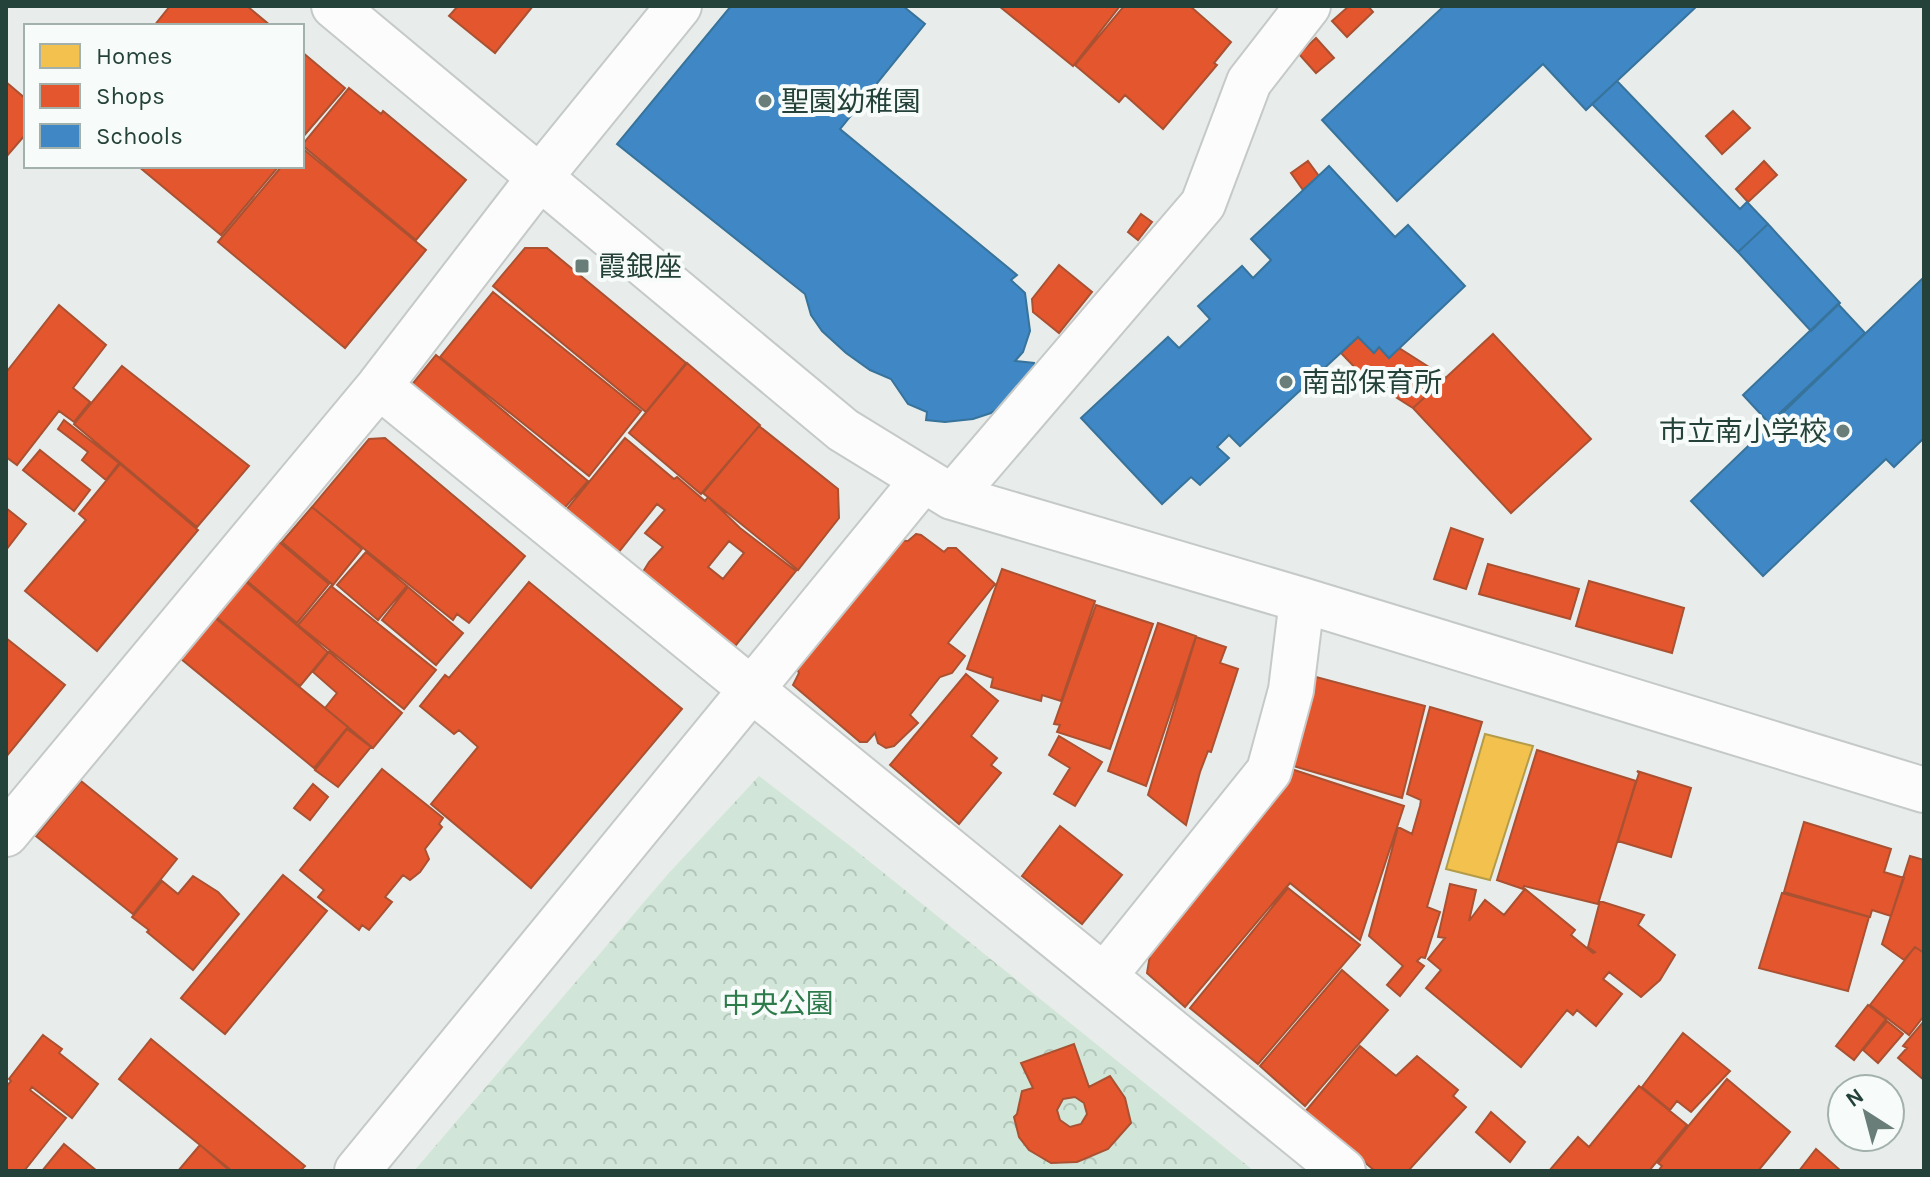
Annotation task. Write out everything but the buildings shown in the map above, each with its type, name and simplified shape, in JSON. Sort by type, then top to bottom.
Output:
[{"type":"street","points":[[334,6],[843,430],[938,489],[1924,790]]},
{"type":"street","points":[[6,834],[379,386],[540,177],[679,6]]},
{"type":"street","points":[[357,1171],[751,691],[1203,204],[1249,82],[1308,6]]},
{"type":"street","points":[[379,386],[1343,1171]]},
{"type":"street","points":[[1105,975],[1269,771],[1291,690],[1302,600]]},
{"type":"green space","name":"中央公園","points":[[759,776],[1254,1171],[414,1171],[668,874]]},
{"type":"place","name":"聖園幼稚園","points":[[765,101]]},
{"type":"place","name":"霞銀座","points":[[582,266]]},
{"type":"place","name":"南部保育所","points":[[1286,382]]},
{"type":"place","name":"市立南小学校","points":[[1843,431]]}]
